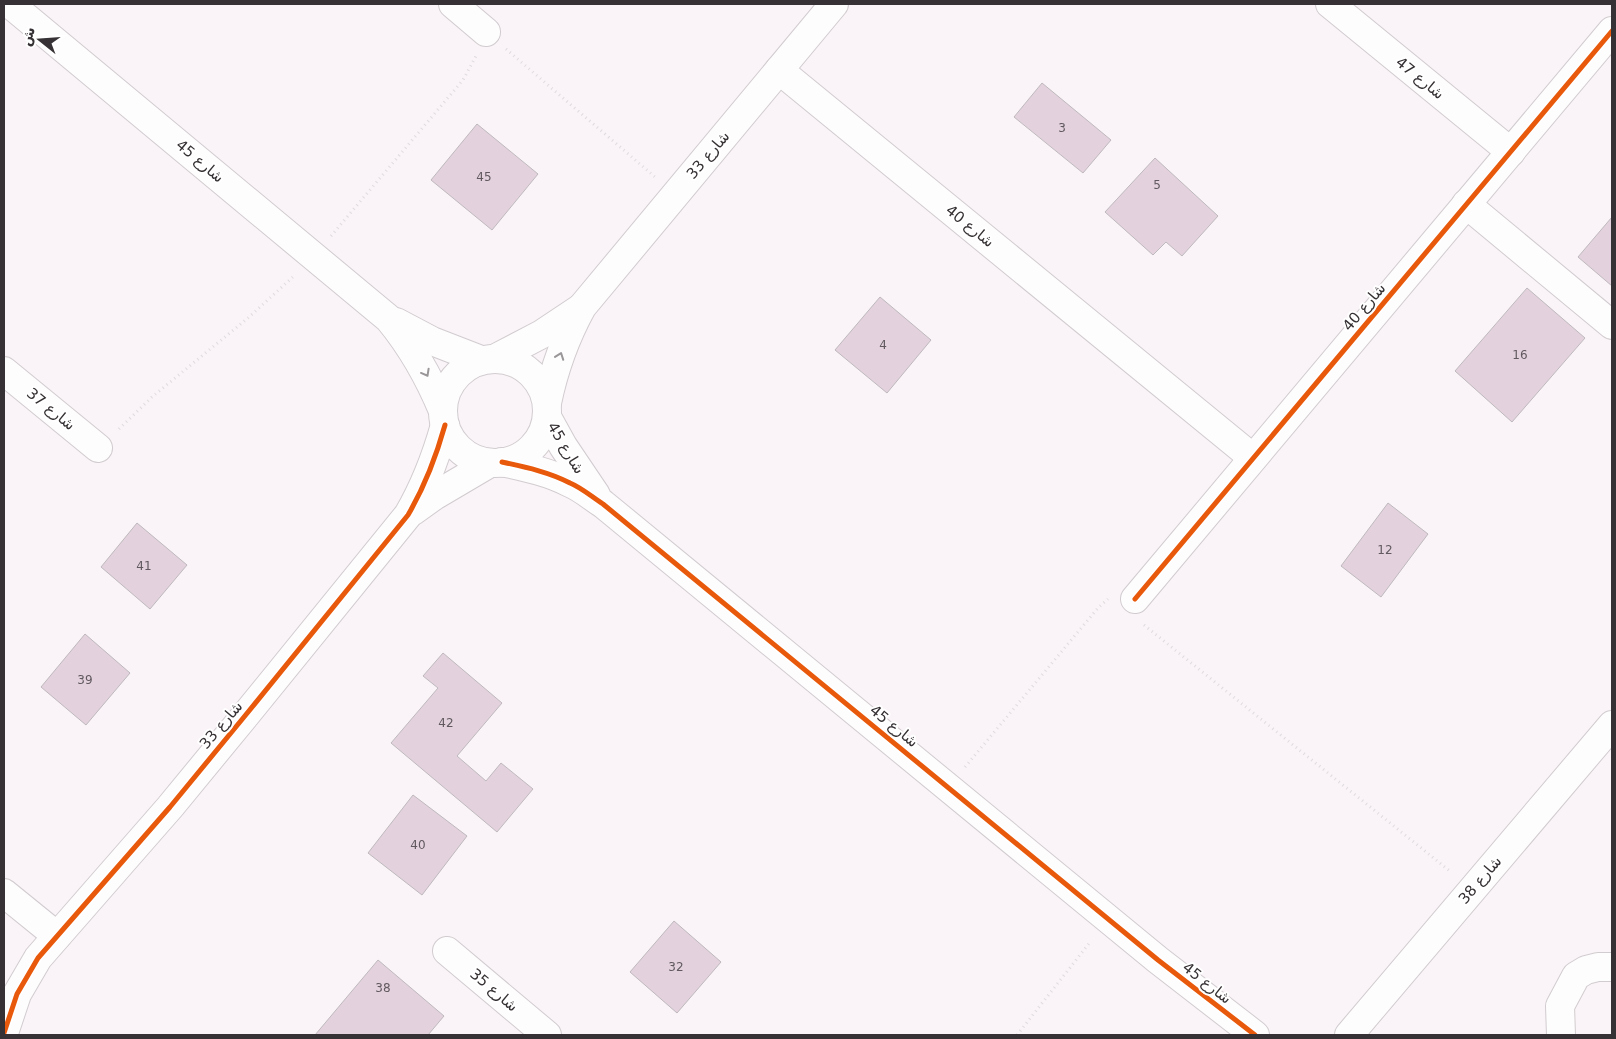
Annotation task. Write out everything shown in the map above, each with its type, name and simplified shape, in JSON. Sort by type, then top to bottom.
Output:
[{"type":"street","name":"شارع 45","points":[[10,4],[389,319],[418,358],[432,384],[444,418]]},
{"type":"street","points":[[453,4],[486,32]]},
{"type":"street","name":"شارع 33","points":[[547,410],[552,377],[570,329],[582,308],[834,4]]},
{"type":"street","name":"شارع 47","points":[[1330,4],[1511,152]]},
{"type":"street","name":"شارع 40","points":[[1138,611],[1253,458],[1612,31]]},
{"type":"street","name":"شارع 40","points":[[779,70],[1253,458]]},
{"type":"street","points":[[1466,204],[1612,325]]},
{"type":"street","name":"شارع 33","points":[[489,359],[542,334],[582,308]]},
{"type":"street","name":"شارع 45","points":[[389,319],[432,341],[489,359]]},
{"type":"street","points":[[489,359],[510,360],[524,367],[535,376],[543,389],[547,410],[544,430],[537,442],[527,452],[515,459],[496,462],[478,460],[466,454],[450,436],[444,418],[445,397],[454,379],[469,365],[489,359]]},
{"type":"street","name":"شارع 37","points":[[4,371],[98,448]]},
{"type":"street","name":"شارع 45","points":[[547,410],[568,453],[603,504]]},
{"type":"street","name":"شارع 33","points":[[4,1033],[17,994],[38,958],[170,807],[408,515],[432,469],[444,418]]},
{"type":"street","name":"شارع 45","points":[[496,462],[531,468],[552,475],[571,483],[603,504],[1186,982],[1255,1035]]},
{"type":"street","name":"شارع 33","points":[[408,515],[434,496],[496,462]]},
{"type":"street","name":"شارع 38","points":[[1349,1035],[1612,725]]},
{"type":"street","points":[[4,893],[57,936]]},
{"type":"street","name":"شارع 35","points":[[447,951],[541,1033]]},
{"type":"street","points":[[1561,1035],[1560,1006],[1576,976],[1586,970],[1598,967],[1612,967]]},
{"type":"path","points":[[486,32],[676,195]]},
{"type":"path","points":[[948,787],[1098,608],[1106,600],[1116,596],[1126,596],[1138,611],[1473,890]]},
{"type":"path","points":[[1017,1035],[1109,918]]},
{"type":"building","points":[[1042,83],[1111,140],[1083,173],[1014,117]]},
{"type":"building","points":[[477,124],[538,174],[492,230],[431,180]]},
{"type":"building","points":[[1155,158],[1218,216],[1182,256],[1166,242],[1153,255],[1105,212]]},
{"type":"building","points":[[1612,217],[1612,286],[1578,257]]},
{"type":"building","points":[[1527,288],[1585,338],[1512,422],[1455,371]]},
{"type":"building","points":[[880,297],[931,340],[887,393],[835,350]]},
{"type":"building","points":[[1388,503],[1428,534],[1381,597],[1341,566]]},
{"type":"building","points":[[137,523],[187,565],[150,609],[101,567]]},
{"type":"building","points":[[85,634],[130,673],[86,725],[41,687]]},
{"type":"building","points":[[443,653],[502,703],[457,756],[486,781],[501,763],[533,789],[497,832],[391,743],[438,688],[423,676]]},
{"type":"building","points":[[413,795],[467,836],[422,895],[368,853]]},
{"type":"building","points":[[674,921],[721,962],[677,1013],[630,972]]},
{"type":"building","points":[[378,960],[444,1016],[428,1035],[315,1035]]},
{"type":"cycle path","points":[[1135,599],[1612,31]]},
{"type":"cycle path","points":[[4,1033],[17,994],[38,958],[170,807],[408,515],[430,471],[445,425]]},
{"type":"cycle path","points":[[502,462],[537,470],[562,479],[579,487],[603,504],[1158,960],[1255,1035]]}]
